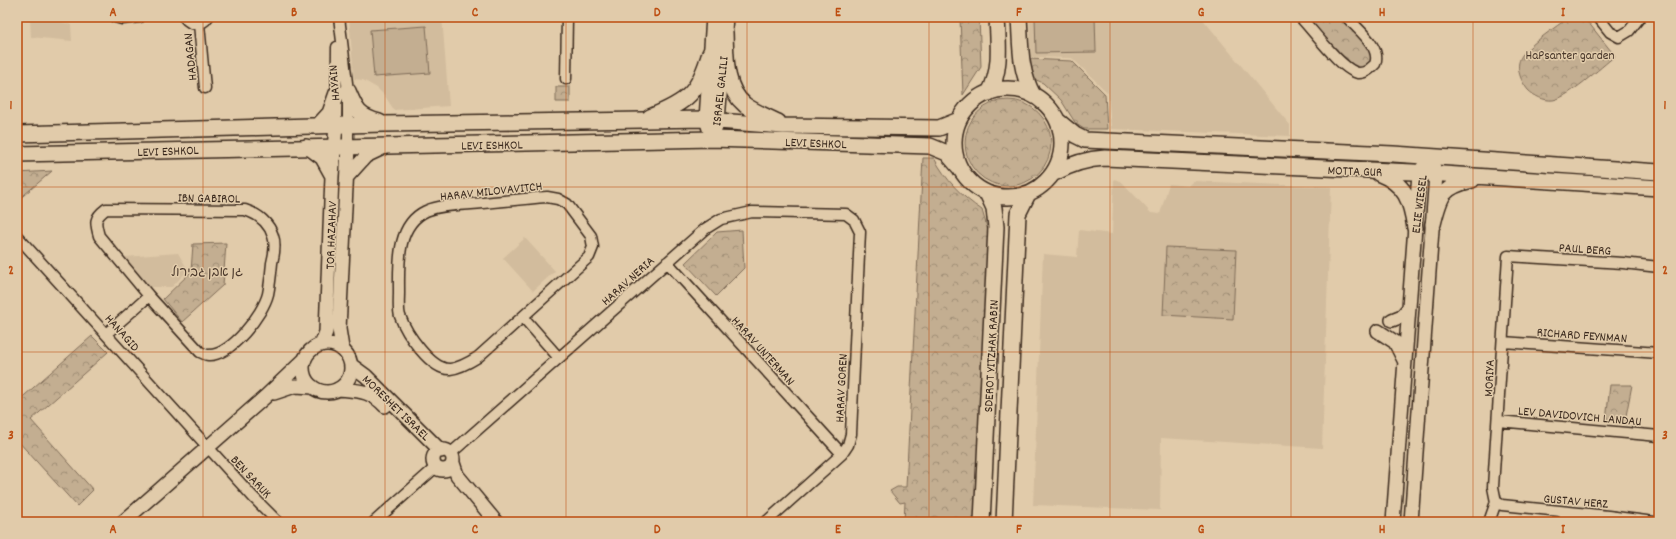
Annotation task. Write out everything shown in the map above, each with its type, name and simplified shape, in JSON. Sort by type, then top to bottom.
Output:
[{"type":"main road","points":[[989,93],[996,80],[999,54],[997,17]]},
{"type":"main road","points":[[1019,17],[1022,70],[1033,95]]},
{"type":"main road","points":[[725,32],[728,72],[737,97],[755,111],[784,126]]},
{"type":"main road","points":[[644,119],[675,106],[692,94],[698,87],[704,74],[710,53]]},
{"type":"main road","points":[[1011,89],[1033,95],[1041,99],[1051,109],[1058,121],[1063,136],[1062,152],[1054,173],[1048,181],[1034,192],[1016,198],[998,197],[981,191],[968,180],[959,167],[954,144],[959,120],[972,102],[989,93],[1011,89]]},
{"type":"main road","points":[[318,126],[330,113],[342,92],[357,112],[364,118],[383,124]]},
{"type":"main road","name":"LEVI ESHKOL","points":[[17,134],[383,124],[644,119],[712,120],[784,126],[938,128],[959,120]]},
{"type":"main road","name":"MOTTA GUR","points":[[1058,121],[1075,136],[1085,140],[1430,157],[1659,172]]},
{"type":"main road","name":"LEVI ESHKOL","points":[[17,154],[306,146],[386,147],[712,139],[930,146],[947,153],[959,167]]},
{"type":"main road","name":"MOTTA GUR","points":[[1054,173],[1078,162],[1090,159],[1105,158],[1370,170],[1659,188]]},
{"type":"main road","points":[[1370,170],[1397,182],[1403,189],[1412,209],[1415,228]]},
{"type":"main road","points":[[1433,224],[1439,201],[1446,190],[1459,184],[1487,177]]},
{"type":"main road","name":"SDEROT YITZHAK RABIN","points":[[982,522],[996,227],[994,208],[987,193]]},
{"type":"main road","name":"SDEROT YITZHAK RABIN","points":[[1004,522],[1018,214],[1028,194]]},
{"type":"street","points":[[116,17],[122,19],[140,17]]},
{"type":"street","points":[[184,17],[190,23],[199,24],[204,22],[208,17]]},
{"type":"street","name":"HAYAIN","points":[[338,17],[342,92],[342,125]]},
{"type":"street","points":[[566,78],[567,17]]},
{"type":"street","name":"ISRAEL GALILI","points":[[712,139],[710,53],[713,17]]},
{"type":"street","name":"ISRAEL GALILI","points":[[712,120],[726,17]]},
{"type":"street","points":[[1300,17],[1344,65],[1358,73],[1365,72],[1375,64],[1377,59],[1376,52],[1373,46],[1347,17]]},
{"type":"street","points":[[1598,17],[1610,32],[1619,37],[1629,32],[1640,17]]},
{"type":"street","name":"HADAGAN","points":[[199,24],[205,88]]},
{"type":"street","name":"TOR HAZAHAV","points":[[342,125],[341,147],[347,177],[340,329],[342,348]]},
{"type":"street","points":[[306,146],[322,158],[332,176]]},
{"type":"street","name":"TOR HAZAHAV","points":[[321,345],[326,332],[332,176],[341,147]]},
{"type":"street","points":[[347,177],[366,156],[386,147]]},
{"type":"street","name":"ELIE WIESEL","points":[[1394,522],[1404,361],[1419,173],[1430,157]]},
{"type":"street","name":"ELIE WIESEL","points":[[1411,522],[1436,174],[1430,157]]},
{"type":"street","name":"HARAV MILOVAVITCH","points":[[546,197],[558,199],[567,204],[591,236],[593,247],[589,257],[523,317],[478,356],[464,365],[450,369],[438,367],[418,347],[407,331],[400,315],[400,250],[404,234],[413,220],[426,211],[451,206],[546,197]]},
{"type":"street","name":"IBN GABIROL","points":[[106,209],[245,210],[255,213],[265,221],[273,236],[274,251],[268,295],[258,316],[237,341],[219,353],[208,355],[200,352],[149,296],[99,236],[95,224],[98,215],[106,209]]},
{"type":"street","name":"HARAV NERIA","points":[[445,462],[667,262],[705,229],[721,219],[736,214],[752,212],[846,214],[854,220]]},
{"type":"street","name":"HARAV GOREN","points":[[766,522],[842,454],[848,445],[851,434],[860,232],[854,220]]},
{"type":"street","name":"HANAGID","points":[[17,236],[208,448]]},
{"type":"street","name":"PAUL BERG","points":[[1508,256],[1622,263],[1659,267]]},
{"type":"street","name":"MORIYA","points":[[1496,502],[1493,487],[1508,256]]},
{"type":"street","name":"HARAV UNTERMAN","points":[[667,262],[842,454]]},
{"type":"street","points":[[106,334],[149,296]]},
{"type":"street","points":[[1392,320],[1402,316],[1408,309]]},
{"type":"street","points":[[523,317],[559,358]]},
{"type":"street","points":[[1378,331],[1395,342],[1404,361]]},
{"type":"street","name":"RICHARD FEYNMAN","points":[[1503,342],[1659,353]]},
{"type":"street","points":[[123,522],[265,398],[305,359],[310,352],[321,345],[328,344],[342,348],[348,356],[351,365],[348,380],[338,389],[325,392],[313,387],[295,386],[285,388],[265,398]]},
{"type":"street","points":[[305,359],[304,374],[313,387]]},
{"type":"street","name":"MORESHET ISRAEL","points":[[351,365],[366,376],[445,462],[496,522]]},
{"type":"street","name":"MORESHET ISRAEL","points":[[338,389],[366,392],[376,396],[445,462]]},
{"type":"street","name":"LEV DAVIDOVICH LANDAU","points":[[1498,421],[1659,436]]},
{"type":"street","name":"BEN SARUK","points":[[208,448],[278,522]]},
{"type":"street","points":[[378,519],[445,462]]},
{"type":"street","points":[[1489,522],[1496,502]]},
{"type":"street","name":"GUSTAV HERZ","points":[[1496,502],[1502,505],[1565,517],[1654,522]]},
{"type":"shaded area","points":[[30,17],[54,17],[58,21],[71,25],[72,41],[31,37]]},
{"type":"shaded area","points":[[349,17],[442,17],[449,106],[394,110],[385,96],[377,88],[363,80],[354,79]]},
{"type":"shaded area","points":[[1030,17],[1201,17],[1290,125],[1290,136],[1111,129],[1108,93],[1072,58],[1030,57]]},
{"type":"shaded area","points":[[1114,179],[1122,182],[1151,213],[1160,214],[1169,184],[1188,186],[1193,181],[1331,187],[1322,448],[1161,438],[1160,510],[1033,505],[1043,254],[1077,257],[1079,230],[1112,234]]},
{"type":"shaded area","points":[[525,238],[555,271],[533,291],[503,258]]},
{"type":"shaded area","points":[[178,253],[188,270],[172,287],[147,287],[125,257]]},
{"type":"green space","points":[[960,17],[979,17],[981,67],[963,95]]},
{"type":"green space","points":[[1035,17],[1095,17],[1096,52],[1036,53]]},
{"type":"green space","points":[[1304,17],[1344,17],[1371,47],[1374,59],[1364,70],[1352,68]]},
{"type":"green space","name":"HaPsanter garden","points":[[1569,17],[1584,17],[1615,56],[1567,94],[1553,100],[1543,99],[1530,92],[1523,82],[1519,72],[1520,58],[1533,45]]},
{"type":"green space","points":[[426,26],[430,73],[374,77],[370,30]]},
{"type":"green space","points":[[1029,59],[1072,61],[1105,94],[1107,129],[1084,129],[1076,124],[1061,100],[1043,83],[1030,77]]},
{"type":"green space","points":[[556,87],[570,87],[570,102],[556,102]]},
{"type":"green space","points":[[1008,100],[1025,103],[1039,112],[1048,126],[1051,143],[1048,160],[1039,174],[1025,183],[1008,186],[991,183],[977,174],[968,160],[965,143],[968,126],[977,112],[991,103]]},
{"type":"green space","points":[[923,158],[934,158],[955,187],[967,199],[982,210],[988,231],[976,522],[904,522],[905,502],[900,503],[890,491],[897,487],[906,487]]},
{"type":"green space","points":[[52,171],[17,201],[17,173]]},
{"type":"green space","points":[[742,230],[744,268],[716,296],[685,263],[717,232]]},
{"type":"green space","name":"גן אבן גבירול","points":[[226,243],[223,285],[182,322],[163,299],[191,272],[193,244]]},
{"type":"green space","points":[[1166,247],[1236,250],[1233,319],[1163,315]]},
{"type":"green space","points":[[92,336],[108,352],[31,420],[93,490],[77,506],[17,440],[17,402]]},
{"type":"green space","points":[[1610,385],[1632,385],[1625,421],[1606,420]]}]
